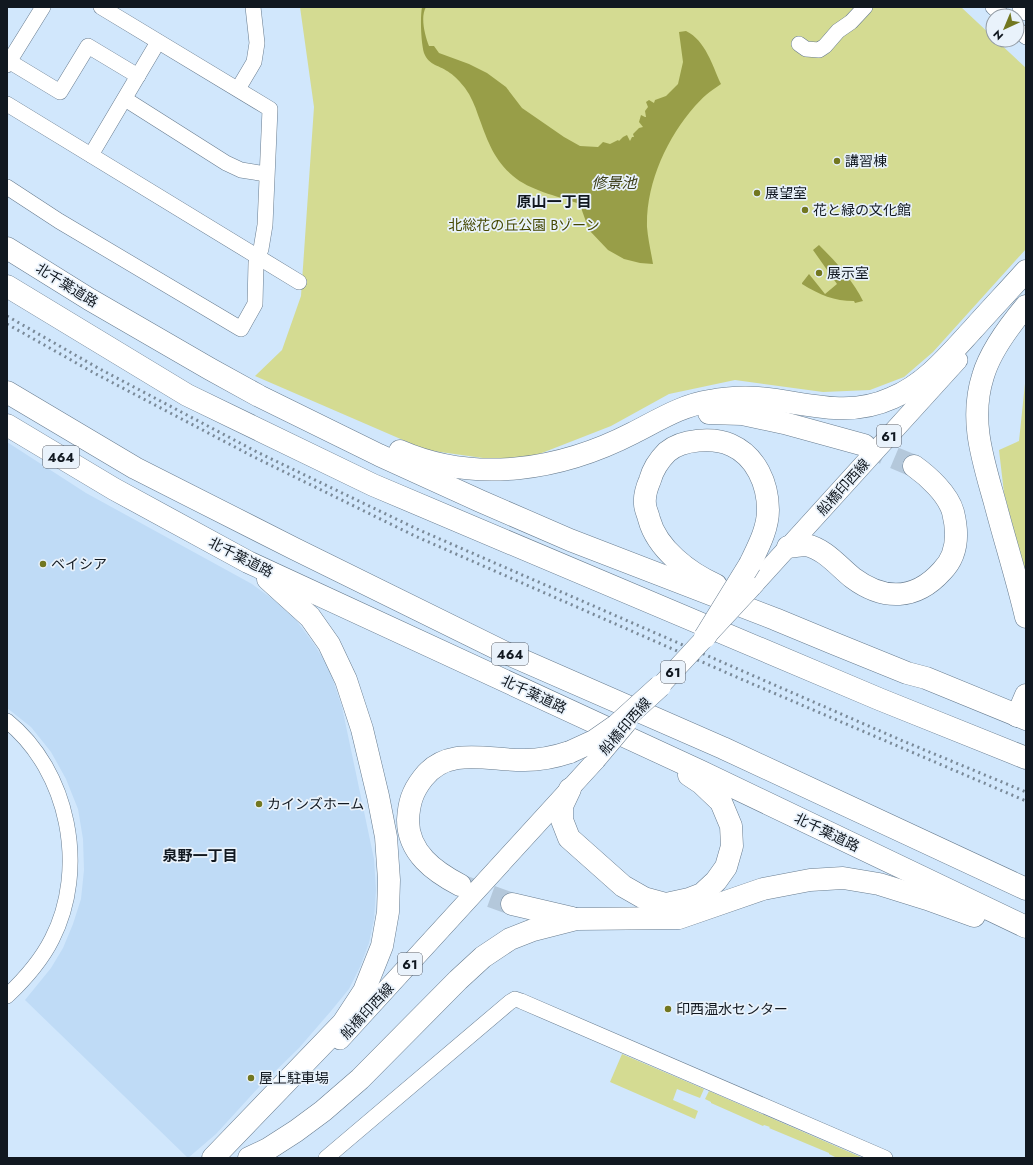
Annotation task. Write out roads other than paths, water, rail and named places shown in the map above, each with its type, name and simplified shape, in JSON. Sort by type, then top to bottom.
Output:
[{"type":"highway","name":"北千葉道路","points":[[7,248],[89,299],[259,396],[379,455],[564,538],[775,619],[907,673],[926,678],[1022,717]]},
{"type":"highway","points":[[633,433],[678,410],[708,401],[756,398],[839,409],[876,404],[893,398],[925,378],[951,353],[1026,271]]},
{"type":"highway","points":[[7,286],[187,395],[373,485],[879,699],[1026,758]]},
{"type":"highway","points":[[1026,306],[1000,344],[983,374],[977,400],[977,430],[983,464],[1026,618]]},
{"type":"highway","points":[[210,368],[410,455],[454,466],[482,470],[507,470],[571,458],[596,450],[633,433],[664,422],[714,412],[742,414],[784,423],[864,445]]},
{"type":"highway","name":"北千葉道路","points":[[7,392],[136,468],[302,553],[499,650],[723,748],[1026,889]]},
{"type":"highway","name":"北千葉道路","points":[[7,426],[114,489],[248,562],[702,772],[1026,927]]},
{"type":"highway","points":[[705,637],[750,564],[762,538],[768,511],[766,488],[757,468],[744,453],[731,444],[713,440],[690,441],[668,452],[653,469],[645,504],[651,528],[665,547],[678,561],[703,579],[907,664],[926,678]]},
{"type":"highway","points":[[788,547],[805,545],[821,551],[854,578],[870,588],[889,594],[904,594],[920,589],[936,579],[953,555],[956,540],[956,525],[952,508],[943,494],[934,483],[914,466]]},
{"type":"highway","points":[[213,1158],[342,1023],[364,992],[382,946],[388,912],[389,880],[386,837],[362,730],[346,680],[329,644],[310,617],[284,592],[248,562]]},
{"type":"highway","points":[[493,676],[533,700],[674,766],[701,782],[721,802],[731,826],[732,846],[726,867],[716,881],[702,894],[689,900],[666,904],[644,898],[623,886],[570,838],[562,820],[562,806],[570,789]]},
{"type":"highway","points":[[460,885],[443,876],[430,866],[416,850],[408,830],[409,806],[416,787],[428,772],[440,763],[468,757],[491,757],[524,760],[549,759],[570,752],[594,741],[617,725],[660,686]]},
{"type":"highway","points":[[1022,717],[1026,695]]},
{"type":"highway","points":[[512,904],[576,919],[680,918],[763,889],[810,880],[843,878],[879,884],[927,899],[1026,934]]},
{"type":"highway","points":[[249,1158],[268,1149],[296,1132],[323,1111],[360,1079],[458,980],[483,957],[510,939],[533,930],[576,919]]},
{"type":"main road","name":"船橋印西線","points":[[213,1158],[272,1106],[325,1056],[570,789],[660,686],[752,587],[1026,284]]},
{"type":"street","points":[[42,7],[8,62],[60,92],[88,46],[138,76]]},
{"type":"street","points":[[7,187],[60,221],[241,328],[255,304],[256,263],[261,249],[265,225],[270,109],[101,7]]},
{"type":"street","points":[[238,89],[254,62],[258,44],[253,7]]},
{"type":"street","points":[[799,44],[806,49],[819,50],[825,46],[838,31],[851,22],[865,7]]},
{"type":"street","points":[[1020,7],[1026,13]]},
{"type":"street","points":[[91,155],[158,42]]},
{"type":"street","points":[[124,99],[226,163],[241,170],[266,174]]},
{"type":"street","points":[[7,104],[299,282]]},
{"type":"street","points":[[7,721],[34,749],[52,779],[61,800],[68,829],[70,858],[69,889],[62,914],[52,939],[40,960],[7,996]]},
{"type":"street","points":[[326,1158],[510,1002],[515,1000],[521,1001],[885,1158]]},
{"type":"water","name":"修景池","points":[[422,7],[426,7],[423,21],[429,46],[434,46],[439,53],[469,64],[487,73],[506,87],[522,108],[564,137],[580,146],[598,147],[603,142],[610,144],[618,140],[619,141],[627,135],[630,141],[632,137],[634,137],[633,134],[639,128],[643,127],[639,122],[641,115],[646,117],[645,111],[648,107],[646,102],[649,100],[654,103],[655,100],[666,96],[678,84],[683,62],[679,32],[686,31],[699,41],[708,54],[721,84],[703,97],[695,106],[676,132],[660,162],[650,194],[648,210],[647,227],[653,264],[640,263],[624,259],[608,250],[589,230],[580,205],[527,185],[513,176],[500,163],[491,148],[473,101],[465,88],[452,74],[432,63],[424,53],[421,17]]},
{"type":"water","points":[[819,245],[832,258],[854,285],[863,301],[855,303],[854,301],[834,299],[802,284],[809,274],[825,294],[837,284],[813,250]]},
{"type":"tunnel","points":[[864,445],[914,466]]},
{"type":"tunnel","points":[[460,885],[512,904]]},
{"type":"railway","points":[[7,316],[98,368],[257,452],[417,529],[903,741],[1026,792]]},
{"type":"railway","points":[[7,324],[96,374],[254,457],[415,536],[741,679],[1026,801]]},
{"type":"place","name":"講習棟","points":[[837,161]]},
{"type":"place","name":"展望室","points":[[757,193]]},
{"type":"place","name":"花と緑の文化館","points":[[805,210]]},
{"type":"place","name":"展示室","points":[[819,273]]},
{"type":"place","name":"ベイシア","points":[[43,564]]},
{"type":"place","name":"カインズホーム","points":[[259,804]]},
{"type":"place","name":"印西温水センター","points":[[668,1009]]},
{"type":"place","name":"屋上駐車場","points":[[251,1078]]},
{"type":"district","name":"原山一丁目","points":[[554,202]]},
{"type":"district","name":"泉野一丁目","points":[[200,856]]},
{"type":"park label","name":"北総花の丘公園 Bゾーン","points":[[524,225]]}]
